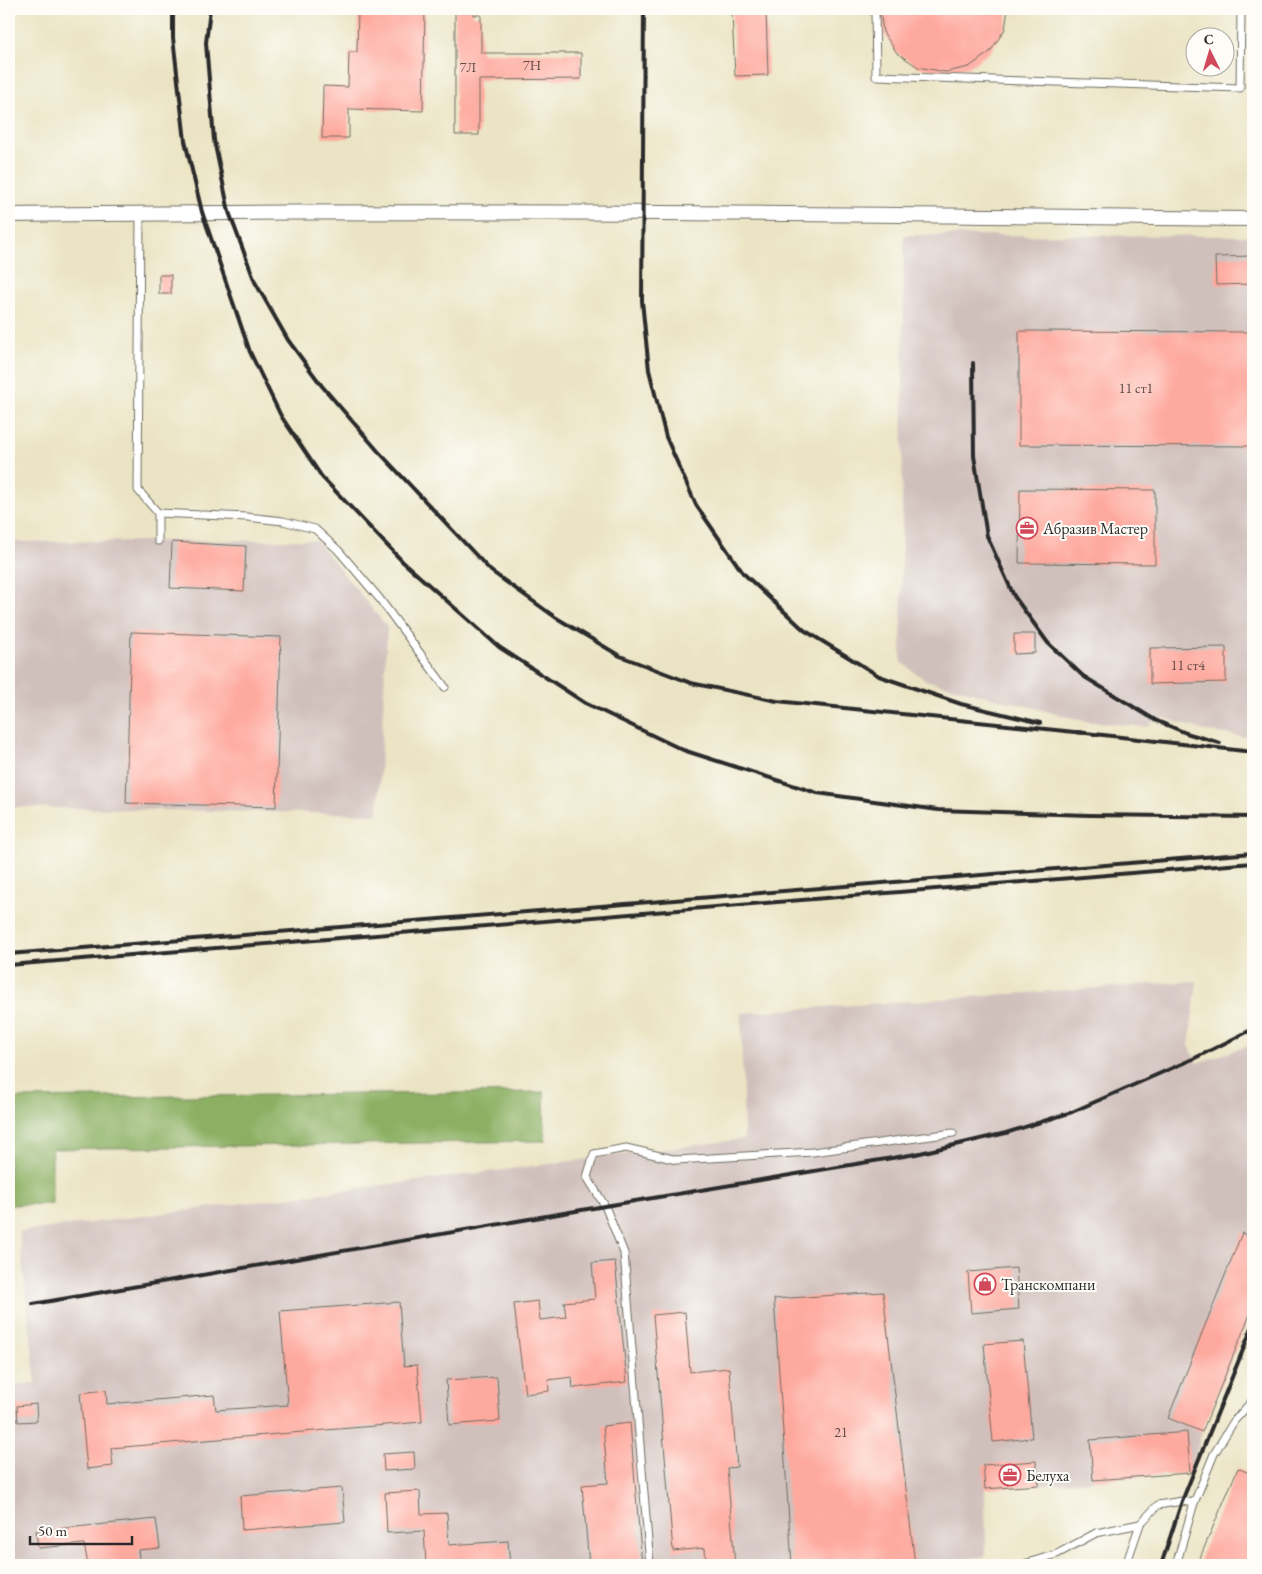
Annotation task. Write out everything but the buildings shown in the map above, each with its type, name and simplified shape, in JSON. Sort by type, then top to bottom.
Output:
[{"type":"street","points":[[9,215],[229,212],[788,213],[1253,219]]},
{"type":"lane","points":[[875,9],[876,76],[1240,88],[1241,9]]},
{"type":"lane","points":[[140,213],[138,490],[158,513],[158,541]]},
{"type":"lane","points":[[158,513],[247,516],[283,520],[314,530],[338,550],[379,598],[445,687]]},
{"type":"lane","points":[[650,1565],[624,1253],[605,1206],[587,1177],[594,1154],[626,1148],[676,1160],[813,1152],[954,1133]]},
{"type":"lane","points":[[1176,1565],[1194,1503],[1214,1454],[1234,1421],[1253,1400]]},
{"type":"lane","points":[[1126,1565],[1140,1524],[1158,1505],[1182,1501],[1194,1503]]},
{"type":"lane","points":[[1022,1565],[1058,1554],[1096,1533],[1140,1524]]},
{"type":"shaded area","points":[[904,235],[1253,236],[1253,738],[1205,731],[1165,718],[1155,720],[1148,727],[1084,721],[925,680],[901,662]]},
{"type":"shaded area","points":[[316,540],[387,627],[378,814],[9,807],[9,542]]},
{"type":"shaded area","points":[[1197,981],[1189,1045],[1197,1063],[1253,1044],[1253,1307],[1202,1432],[1190,1473],[985,1489],[986,1556],[925,1565],[9,1565],[9,1385],[36,1383],[19,1232],[744,1139],[741,1013]]},
{"type":"green space","points":[[544,1092],[545,1141],[52,1149],[52,1204],[9,1205],[9,1098]]},
{"type":"railway","points":[[173,9],[173,38],[185,141],[202,212],[250,352],[281,416],[322,477],[403,562],[499,647],[585,703],[683,750],[817,793],[938,810],[1089,815],[1253,817]]},
{"type":"railway","points":[[210,9],[206,43],[214,140],[229,212],[255,282],[288,340],[322,386],[378,451],[491,571],[555,617],[620,656],[691,683],[777,701],[1084,733]]},
{"type":"railway","points":[[644,9],[642,301],[649,370],[666,437],[696,505],[743,573],[804,630],[879,676],[961,704],[1040,723]]},
{"type":"railway","points":[[973,363],[974,456],[987,536],[1014,596],[1048,643],[1083,676],[1155,720],[1186,733],[1220,743]]},
{"type":"railway","points":[[1077,732],[1253,752]]},
{"type":"railway","points":[[9,954],[1253,853]]},
{"type":"railway","points":[[9,965],[1253,863]]},
{"type":"railway","points":[[33,1304],[916,1154],[1006,1133],[1072,1112],[1195,1058],[1253,1029]]},
{"type":"railway","points":[[1161,1565],[1182,1501],[1253,1325]]},
{"type":"place","name":"Абразив Мастер","points":[[1027,528]]},
{"type":"place","name":"Транскомпани","points":[[985,1284]]},
{"type":"place","name":"Белуха","points":[[1010,1475]]}]
